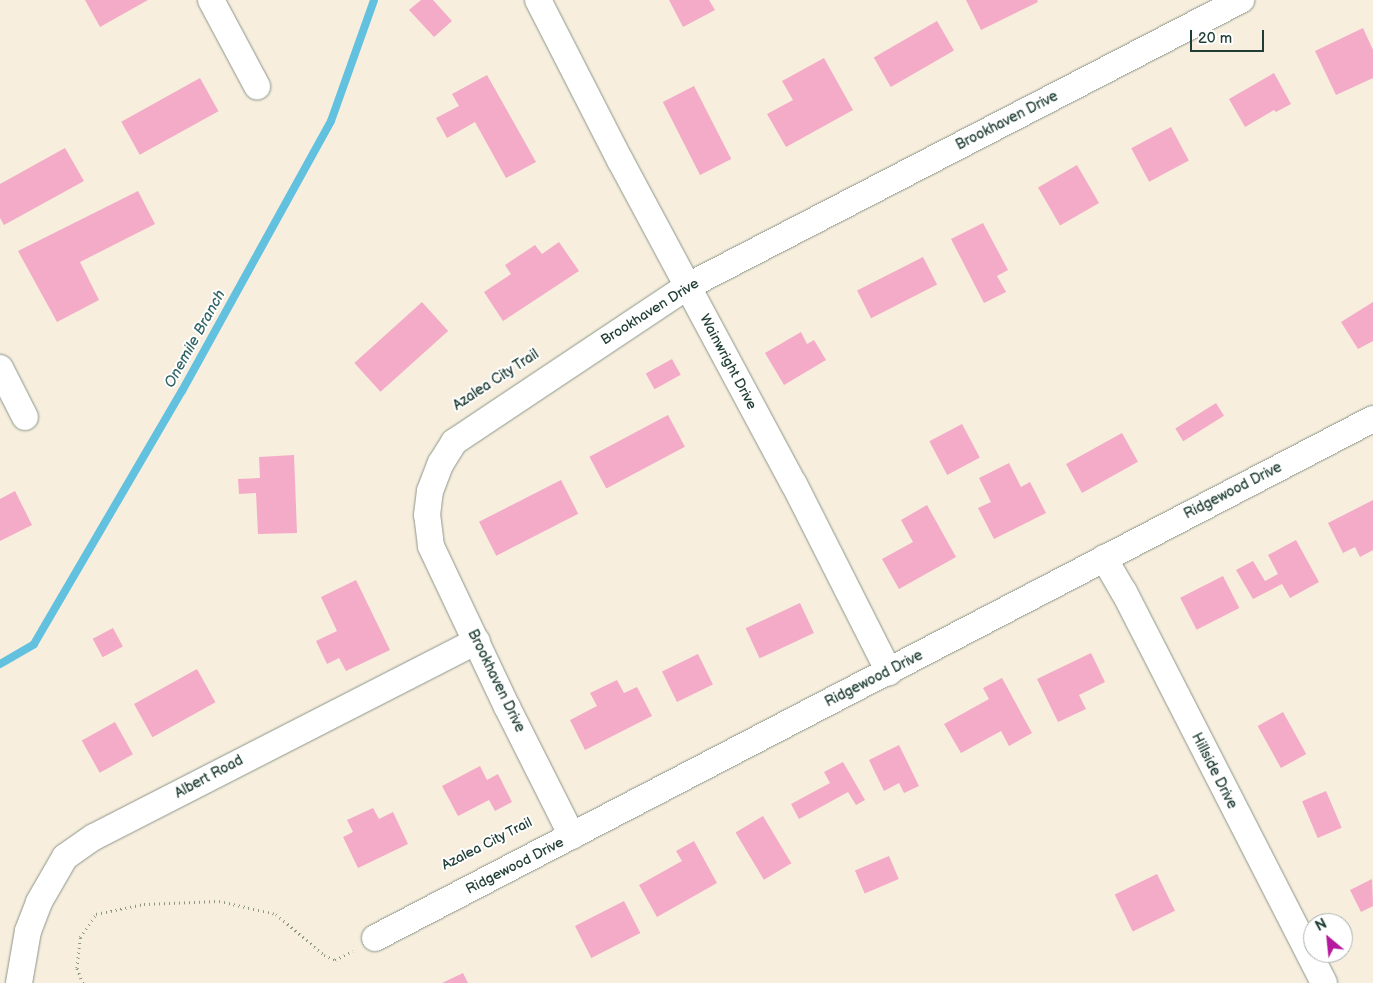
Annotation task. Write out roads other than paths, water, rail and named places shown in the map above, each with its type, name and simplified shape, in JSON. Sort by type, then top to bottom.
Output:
[{"type":"street","points":[[211,0],[257,86]]},
{"type":"street","name":"Wainwright Drive","points":[[538,0],[620,160],[794,484],[889,672]]},
{"type":"street","name":"Brookhaven Drive","points":[[572,836],[431,546],[427,514],[430,491],[441,463],[454,442],[688,286],[1241,0]]},
{"type":"street","points":[[0,368],[26,417]]},
{"type":"street","name":"Ridgewood Drive","points":[[368,942],[1373,419]]},
{"type":"street","name":"Hillside Drive","points":[[1104,558],[1124,592],[1324,983]]},
{"type":"street","name":"Albert Road","points":[[19,983],[28,931],[39,902],[65,858],[94,837],[305,727],[477,641]]},
{"type":"waterway","name":"Onemile Branch","points":[[0,664],[34,644],[182,391],[331,121],[374,0]]}]
